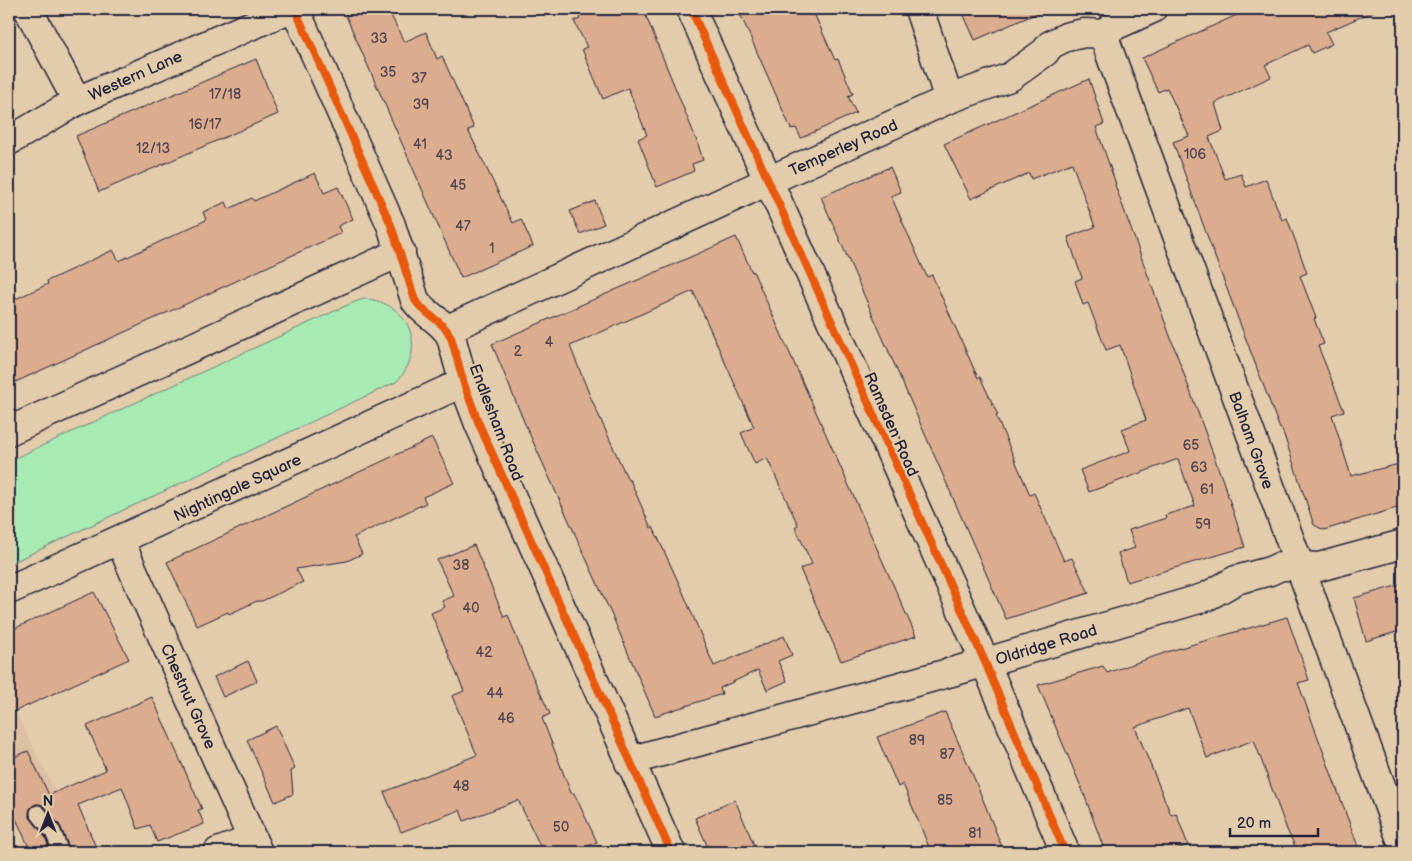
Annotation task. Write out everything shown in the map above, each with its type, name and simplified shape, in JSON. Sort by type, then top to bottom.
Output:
[{"type":"street","name":"Western Lane","points":[[28,9],[77,101],[289,9]]},
{"type":"street","points":[[295,9],[391,225],[417,303],[420,308],[448,329]]},
{"type":"street","name":"Ramsden Road","points":[[690,9],[985,662],[1065,852]]},
{"type":"street","points":[[919,9],[949,99]]},
{"type":"street","points":[[1106,34],[1112,27],[1152,9]]},
{"type":"street","name":"Temperley Road","points":[[448,329],[949,99],[1010,77],[1045,52],[1050,44],[1066,37],[1084,33],[1106,34]]},
{"type":"street","name":"Balham Grove","points":[[1106,34],[1105,39],[1403,845]]},
{"type":"street","points":[[9,141],[77,101]]},
{"type":"street","points":[[9,431],[401,252]]},
{"type":"street","name":"Endlesham Road","points":[[448,329],[464,384],[479,424],[671,852]]},
{"type":"street","name":"Nightingale Square","points":[[9,590],[464,384]]},
{"type":"street","name":"Chestnut Grove","points":[[120,541],[255,845]]},
{"type":"street","name":"Oldridge Road","points":[[629,762],[985,662],[1206,597],[1236,580],[1270,571],[1281,566],[1319,568],[1403,544]]},
{"type":"street","points":[[218,852],[238,845],[255,845]]},
{"type":"lane","points":[[38,813],[53,832],[61,852]]},
{"type":"shaded area","points":[[9,699],[56,792],[64,826],[74,852],[46,852],[39,833],[9,821]]},
{"type":"green space","points":[[364,299],[380,302],[393,308],[403,317],[409,329],[412,342],[411,355],[406,369],[396,382],[9,564],[9,461]]},
{"type":"building","points":[[343,9],[388,9],[404,42],[426,32],[437,59],[442,56],[474,128],[468,130],[513,223],[521,219],[533,246],[461,278]]},
{"type":"building","points":[[576,9],[643,9],[703,160],[692,164],[694,171],[657,187],[638,139],[647,135],[628,88],[603,99],[582,49],[587,47],[574,21],[580,19]]},
{"type":"building","points":[[738,9],[812,9],[835,60],[838,59],[853,94],[848,96],[856,113],[801,138],[796,128],[791,129]]},
{"type":"building","points":[[961,9],[1047,9],[975,40]]},
{"type":"building","points":[[1250,9],[1379,9],[1326,32],[1332,44],[1312,53],[1308,45],[1265,65],[1271,77],[1215,103],[1223,131],[1209,137],[1225,179],[1241,174],[1246,187],[1266,179],[1282,220],[1287,218],[1307,273],[1300,276],[1324,344],[1318,346],[1344,411],[1332,415],[1351,476],[1403,463],[1403,506],[1324,530],[1314,525],[1282,429],[1280,429],[1173,142],[1189,136],[1167,88],[1158,92],[1142,58]]},
{"type":"building","points":[[256,59],[278,114],[99,192],[76,136]]},
{"type":"building","points":[[1089,79],[1104,124],[1096,127],[1115,185],[1224,484],[1245,547],[1127,582],[1118,553],[1135,548],[1129,530],[1166,518],[1165,515],[1195,506],[1178,459],[1089,492],[1080,470],[1130,451],[1122,429],[1146,420],[1120,345],[1106,350],[1088,303],[1083,305],[1075,281],[1082,278],[1068,237],[1095,227],[1072,163],[1031,179],[1029,173],[971,199],[944,144]]},
{"type":"building","points":[[890,167],[901,192],[891,196],[927,277],[932,275],[978,378],[980,377],[998,415],[996,416],[1030,495],[1034,493],[1064,561],[1072,558],[1089,593],[1006,619],[821,197]]},
{"type":"building","points":[[315,173],[324,193],[338,187],[353,219],[338,226],[341,233],[9,385],[9,302],[48,284],[47,281],[113,250],[119,261],[206,220],[203,212],[226,202],[229,209],[252,198],[254,201]]},
{"type":"building","points":[[595,201],[604,224],[580,234],[570,211]]},
{"type":"building","points":[[736,237],[753,271],[916,636],[841,661],[800,569],[812,564],[795,527],[798,525],[767,458],[755,464],[741,433],[754,427],[693,291],[570,346],[590,396],[628,480],[630,480],[651,528],[653,527],[682,590],[714,666],[784,636],[792,655],[778,661],[787,681],[767,690],[758,670],[720,688],[722,694],[655,716],[614,620],[525,424],[492,344]]},
{"type":"building","points":[[432,438],[454,483],[423,497],[426,503],[354,537],[362,554],[347,561],[296,569],[303,582],[262,601],[257,601],[229,614],[228,612],[197,626],[167,562]]},
{"type":"building","points":[[474,545],[504,617],[508,615],[526,662],[550,714],[542,718],[571,793],[574,793],[597,842],[575,852],[543,852],[518,800],[464,821],[460,810],[401,832],[384,792],[477,755],[452,696],[464,691],[431,613],[445,607],[442,601],[454,596],[437,560]]},
{"type":"building","points":[[1403,584],[1403,630],[1366,641],[1354,598]]},
{"type":"building","points":[[94,592],[129,659],[9,714],[9,631]]},
{"type":"building","points":[[1287,617],[1309,680],[1298,683],[1360,852],[1298,852],[1287,830],[1254,740],[1207,758],[1188,708],[1135,727],[1171,815],[1176,813],[1188,845],[1170,852],[1105,852],[1084,794],[1038,685],[1103,666],[1107,673],[1170,651]]},
{"type":"building","points":[[248,661],[257,681],[223,697],[214,677]]},
{"type":"building","points":[[152,697],[202,809],[198,810],[204,824],[157,842],[150,825],[138,829],[122,787],[78,805],[98,852],[70,852],[60,826],[45,807],[37,804],[30,809],[29,815],[45,837],[51,852],[31,852],[9,803],[9,759],[28,751],[49,795],[106,770],[87,726]]},
{"type":"building","points":[[945,712],[1004,852],[931,852],[903,784],[898,787],[877,737]]},
{"type":"building","points":[[276,726],[295,769],[291,771],[293,794],[275,802],[247,740]]},
{"type":"building","points":[[735,800],[757,852],[710,852],[695,818]]},
{"type":"cycle path","points":[[295,9],[391,225],[415,300],[423,310],[448,331],[451,337],[464,384],[479,424],[671,852]]},
{"type":"cycle path","points":[[691,9],[985,662],[1065,852]]}]
